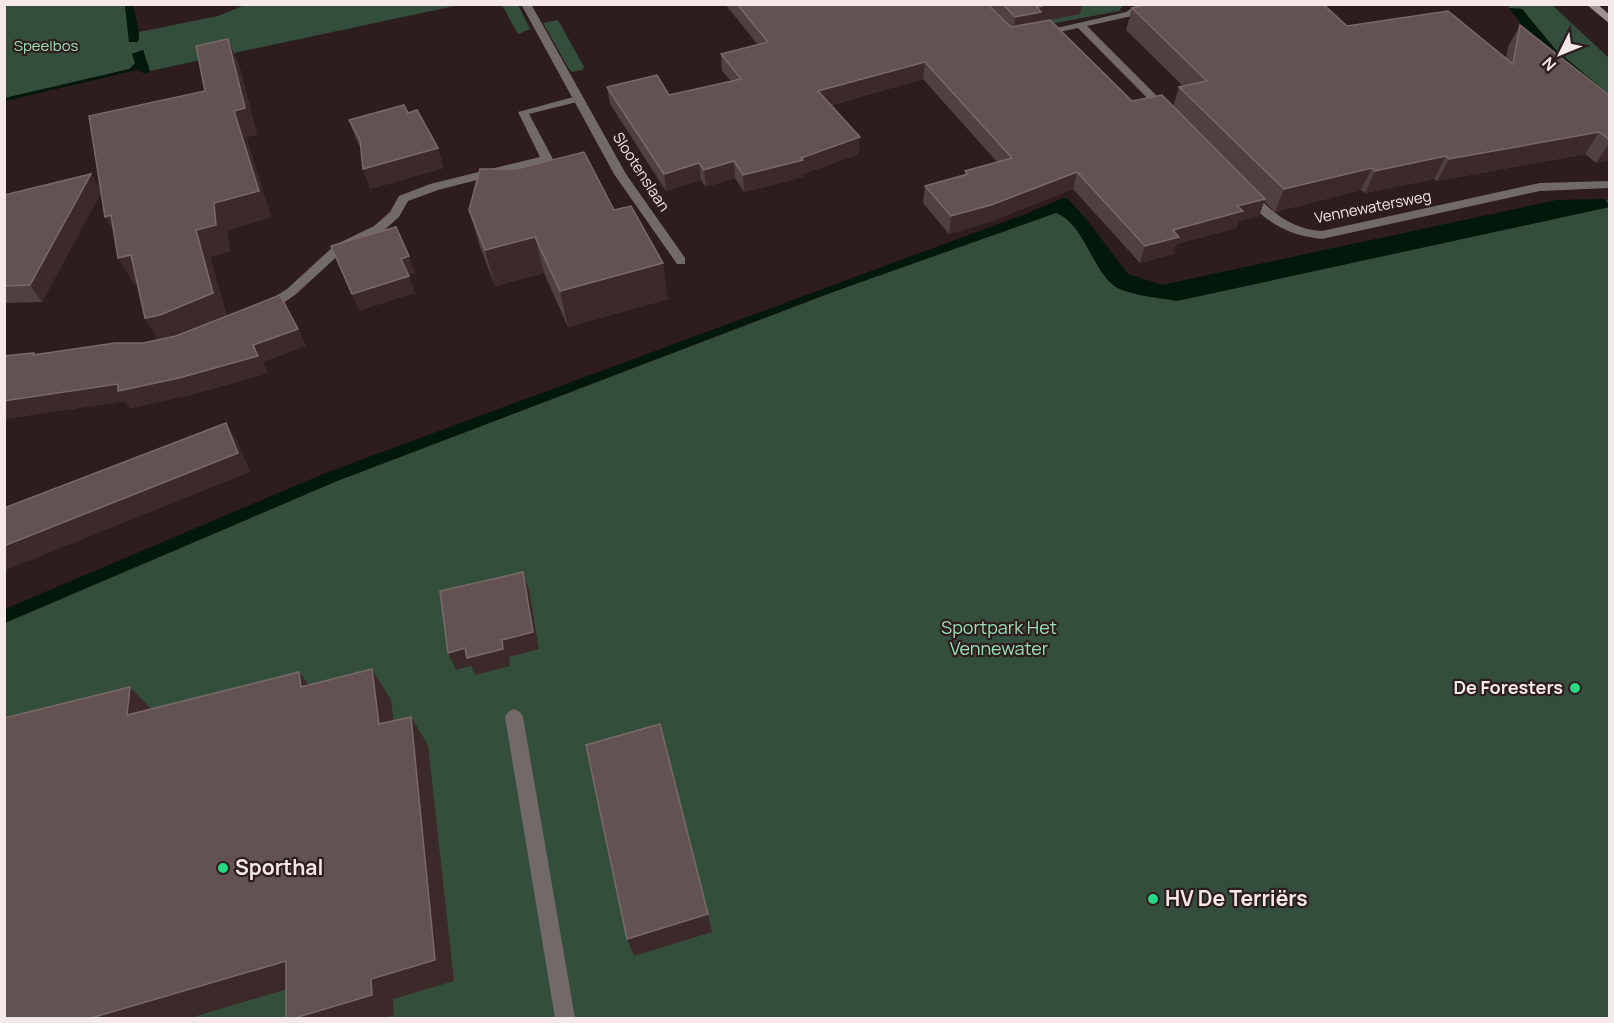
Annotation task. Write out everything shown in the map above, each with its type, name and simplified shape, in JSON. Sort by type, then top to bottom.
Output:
[{"type":"street","name":"Slootenslaan","points":[[526,4],[620,174],[681,261]]},
{"type":"street","points":[[1034,34],[1129,14],[1146,4]]},
{"type":"street","points":[[1591,4],[1610,21]]},
{"type":"street","points":[[1081,25],[1172,118]]},
{"type":"street","points":[[252,316],[291,292],[339,248],[378,229],[395,214],[403,199],[434,187],[547,159],[523,112],[577,99]]},
{"type":"street","name":"Vennewatersweg","points":[[1239,185],[1272,219],[1287,229],[1304,234],[1322,235],[1531,189],[1610,184]]},
{"type":"street","points":[[514,717],[565,1018]]},
{"type":"green space","points":[[998,4],[1123,5],[1119,11],[1024,29]]},
{"type":"green space","name":"Speelbos","points":[[4,5],[125,5],[129,41],[139,40],[139,32],[218,16],[245,5],[459,5],[150,71],[143,50],[132,54],[135,63],[129,69],[5,98]]},
{"type":"green space","points":[[502,5],[518,5],[530,29],[518,34]]},
{"type":"green space","points":[[1508,5],[1552,5],[1609,58],[1609,95],[1555,49],[1522,9],[1509,8]]},
{"type":"green space","points":[[558,20],[584,67],[582,70],[572,72],[569,69],[543,23]]},
{"type":"green space","name":"Sportpark Het Vennewater","points":[[1609,200],[1609,1018],[5,1018],[5,618],[137,566],[337,481],[1062,205],[1115,270],[1152,290]]},
{"type":"shaded area","points":[[125,5],[133,5],[139,32],[138,42],[129,42]]},
{"type":"shaded area","points":[[1509,8],[1522,9],[1555,49],[1609,95],[1609,100],[1525,29]]},
{"type":"shaded area","points":[[143,50],[150,71],[146,74],[137,70],[5,101],[5,98],[130,69],[135,63],[132,54]]},
{"type":"shaded area","points":[[1063,198],[1068,199],[1087,220],[1128,274],[1162,285],[1557,200],[1605,199],[1610,207],[1177,301],[1134,294],[1113,285],[1099,268],[1074,226],[1056,213],[816,298],[337,481],[5,623],[5,609],[328,472],[1028,213]]},
{"type":"building","points":[[737,4],[987,4],[1011,27],[1050,20],[1132,101],[1162,95],[1265,199],[1237,206],[1243,211],[1173,230],[1179,237],[1145,246],[1077,172],[991,205],[951,216],[925,186],[968,174],[965,171],[1012,158],[925,62],[818,91],[860,137],[801,158],[803,160],[743,175],[734,161],[704,170],[699,163],[664,174],[607,87],[657,75],[669,95],[741,79],[721,54],[768,42]]},
{"type":"building","points":[[1003,4],[1050,4],[1037,7],[1041,12],[1015,17]]},
{"type":"building","points":[[1151,4],[1323,4],[1347,26],[1448,11],[1513,64],[1520,25],[1610,96],[1610,140],[1599,132],[1449,159],[1446,156],[1375,171],[1372,168],[1284,189],[1179,87],[1207,81],[1132,8]]},
{"type":"building","points":[[228,39],[245,108],[234,111],[259,191],[214,203],[216,225],[196,230],[213,293],[160,315],[145,318],[131,255],[118,258],[111,215],[105,217],[89,116],[205,91],[196,46]]},
{"type":"building","points":[[404,105],[408,113],[417,110],[438,148],[363,169],[360,140],[349,120]]},
{"type":"building","points":[[584,152],[614,210],[631,206],[663,263],[560,291],[535,237],[485,250],[469,210],[480,169],[516,169]]},
{"type":"building","points":[[91,174],[30,285],[4,286],[4,195]]},
{"type":"building","points":[[396,227],[409,256],[401,259],[409,276],[352,294],[331,246]]},
{"type":"building","points":[[280,295],[298,329],[253,345],[258,356],[179,378],[118,391],[118,384],[4,401],[4,356],[34,353],[33,355],[115,343],[143,343],[176,336]]},
{"type":"building","points":[[226,423],[238,453],[4,546],[4,508]]},
{"type":"building","points":[[523,572],[533,632],[502,640],[503,649],[467,658],[465,648],[448,653],[440,591]]},
{"type":"building","name":"Sporthal","points":[[372,669],[379,724],[411,717],[435,960],[371,979],[372,995],[295,1018],[286,1018],[286,961],[91,1018],[4,1018],[4,718],[130,687],[127,715],[299,672],[301,687]]},
{"type":"building","points":[[660,724],[708,914],[627,939],[586,745]]},
{"type":"place","name":"De Foresters","points":[[1575,688]]},
{"type":"place","name":"Sporthal","points":[[223,868]]},
{"type":"place","name":"HV De Terriërs","points":[[1153,899]]}]
